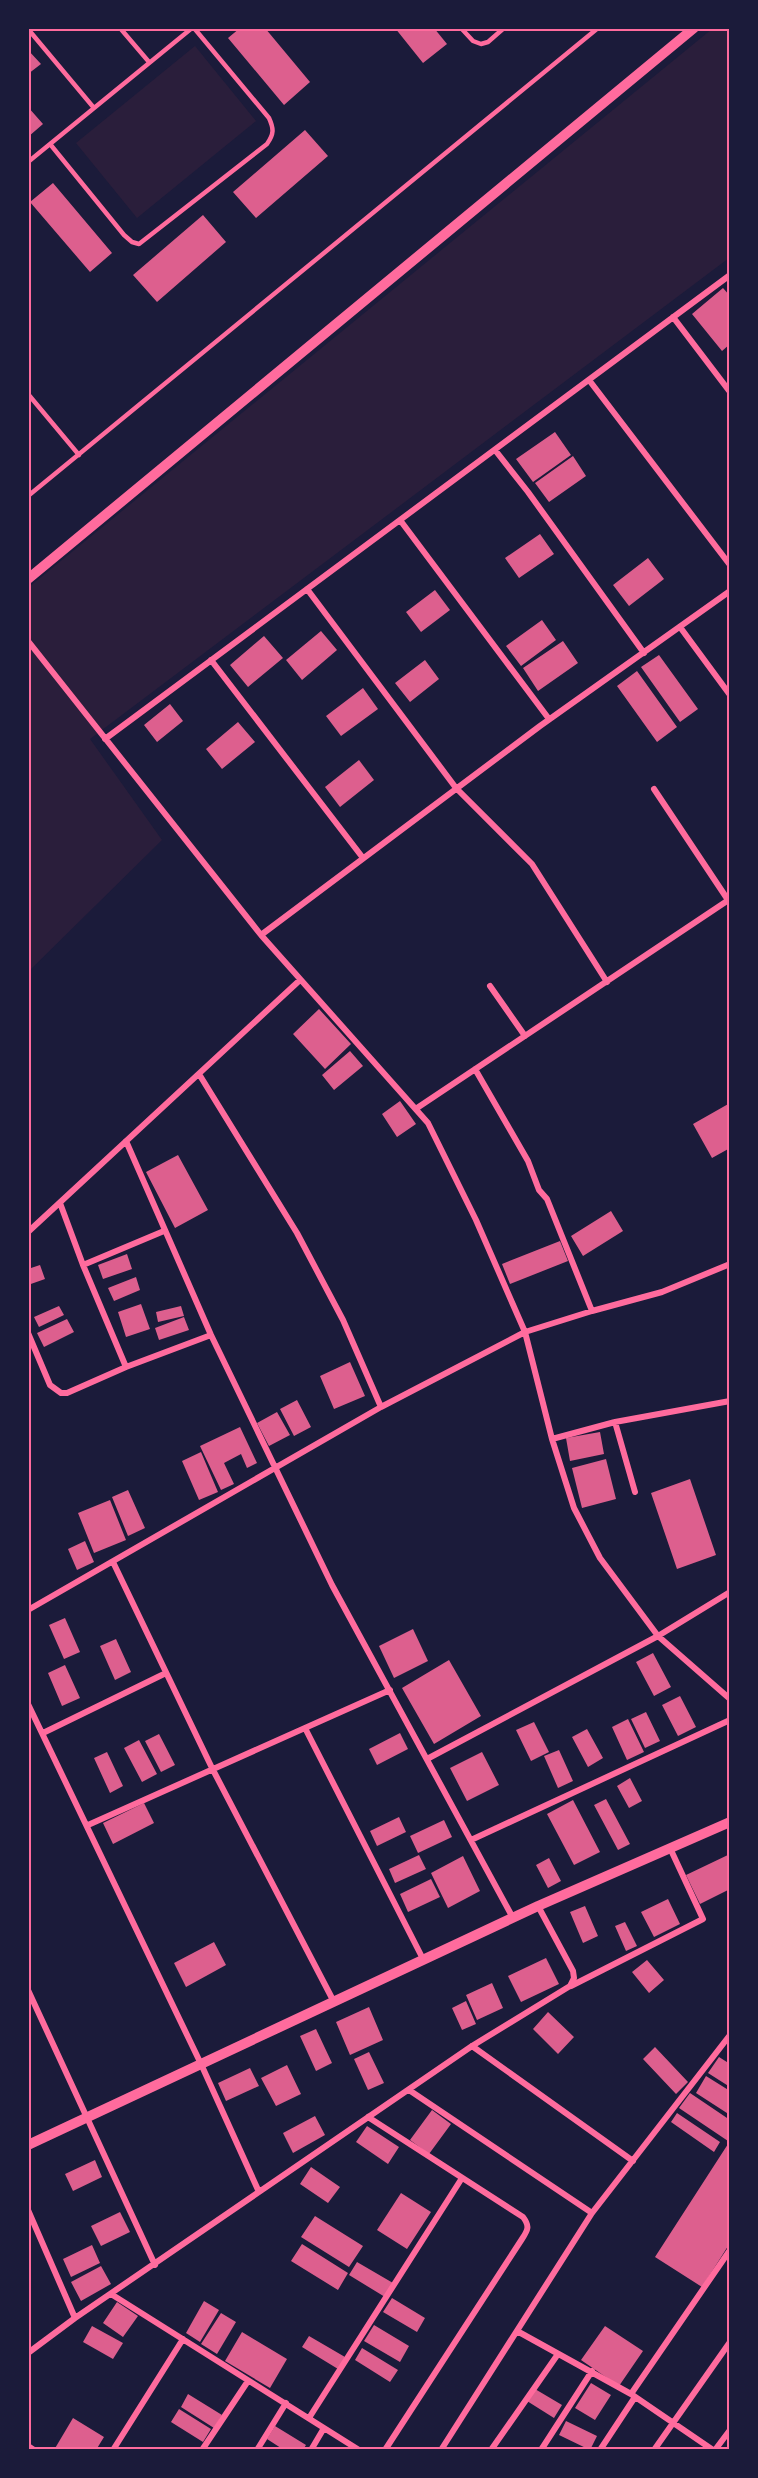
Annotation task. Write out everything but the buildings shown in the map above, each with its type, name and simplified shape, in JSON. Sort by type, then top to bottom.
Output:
[{"type":"street","points":[[28,579],[694,28]]},
{"type":"street","points":[[105,739],[729,275]]},
{"type":"street","points":[[673,317],[729,392]]},
{"type":"street","points":[[589,380],[729,565]]},
{"type":"street","points":[[495,450],[644,653]]},
{"type":"street","points":[[400,520],[549,719]]},
{"type":"street","points":[[307,589],[456,788],[532,864],[607,982]]},
{"type":"street","points":[[261,935],[549,719],[729,591]]},
{"type":"street","points":[[680,627],[729,695]]},
{"type":"street","points":[[28,641],[261,935],[428,1123],[476,1220],[525,1332],[552,1439],[574,1508],[600,1558],[658,1636],[729,1699]]},
{"type":"street","points":[[211,660],[363,858]]},
{"type":"street","points":[[417,1108],[729,899],[654,789]]},
{"type":"street","points":[[28,1232],[300,980]]},
{"type":"street","points":[[490,986],[525,1036]]},
{"type":"street","points":[[476,1069],[528,1161],[539,1190],[547,1199],[591,1311]]},
{"type":"street","points":[[199,1074],[297,1233],[343,1320],[381,1407]]},
{"type":"street","points":[[126,1141],[211,1335],[332,1585],[513,1918]]},
{"type":"street","points":[[60,1203],[83,1265],[126,1367]]},
{"type":"street","points":[[83,1265],[164,1231]]},
{"type":"street","points":[[28,1610],[381,1407],[525,1332],[672,1288],[729,1264]]},
{"type":"street","points":[[28,1333],[50,1385],[61,1393],[67,1393],[126,1367],[211,1335]]},
{"type":"street","points":[[552,1439],[615,1422],[729,1401]]},
{"type":"street","points":[[615,1422],[635,1492]]},
{"type":"street","points":[[113,1562],[212,1768],[334,2002]]},
{"type":"street","points":[[427,1759],[658,1636],[729,1592]]},
{"type":"street","points":[[43,1733],[166,1673]]},
{"type":"street","points":[[88,1825],[390,1690]]},
{"type":"street","points":[[28,1704],[88,1825],[259,2192]]},
{"type":"street","points":[[471,1840],[729,1720]]},
{"type":"street","points":[[305,1728],[423,1959]]},
{"type":"street","points":[[28,2145],[538,1906],[729,1822]]},
{"type":"street","points":[[28,2354],[75,2318],[472,2046],[570,1986],[703,1918],[670,1848]]},
{"type":"street","points":[[538,1906],[573,1971],[574,1978],[570,1986]]},
{"type":"street","points":[[28,1990],[155,2265]]},
{"type":"street","points":[[441,2450],[592,2213],[729,2035]]},
{"type":"street","points":[[472,2046],[633,2161]]},
{"type":"street","points":[[409,2090],[592,2213]]},
{"type":"street","points":[[368,2117],[523,2217],[528,2223],[528,2229],[385,2450]]},
{"type":"street","points":[[309,2418],[462,2178]]},
{"type":"street","points":[[28,2211],[75,2318]]},
{"type":"street","points":[[600,2450],[633,2395],[729,2250]]},
{"type":"street","points":[[111,2294],[359,2450]]},
{"type":"street","points":[[517,2331],[633,2395],[714,2450],[729,2430]]},
{"type":"street","points":[[113,2450],[183,2339]]},
{"type":"street","points":[[654,2450],[729,2342]]},
{"type":"street","points":[[491,2450],[558,2354]]},
{"type":"street","points":[[541,2450],[592,2371]]},
{"type":"street","points":[[202,2450],[248,2381]]},
{"type":"street","points":[[257,2450],[286,2403]]},
{"type":"street","points":[[310,2450],[324,2428]]},
{"type":"street","points":[[28,2446],[34,2450]]},
{"type":"lane","points":[[120,28],[149,62]]},
{"type":"lane","points":[[28,162],[149,62],[193,28],[269,118],[274,128],[273,135],[267,144],[139,244],[132,242],[124,235],[50,144]]},
{"type":"lane","points":[[461,28],[473,41],[481,44],[488,42],[504,28]]},
{"type":"lane","points":[[28,496],[598,28]]},
{"type":"lane","points":[[28,29],[94,108]]},
{"type":"lane","points":[[28,394],[79,455]]},
{"type":"shaded area","points":[[712,29],[729,29],[729,258],[90,739],[162,840],[29,971],[29,587]]},
{"type":"shaded area","points":[[195,46],[256,121],[137,218],[76,143]]}]
